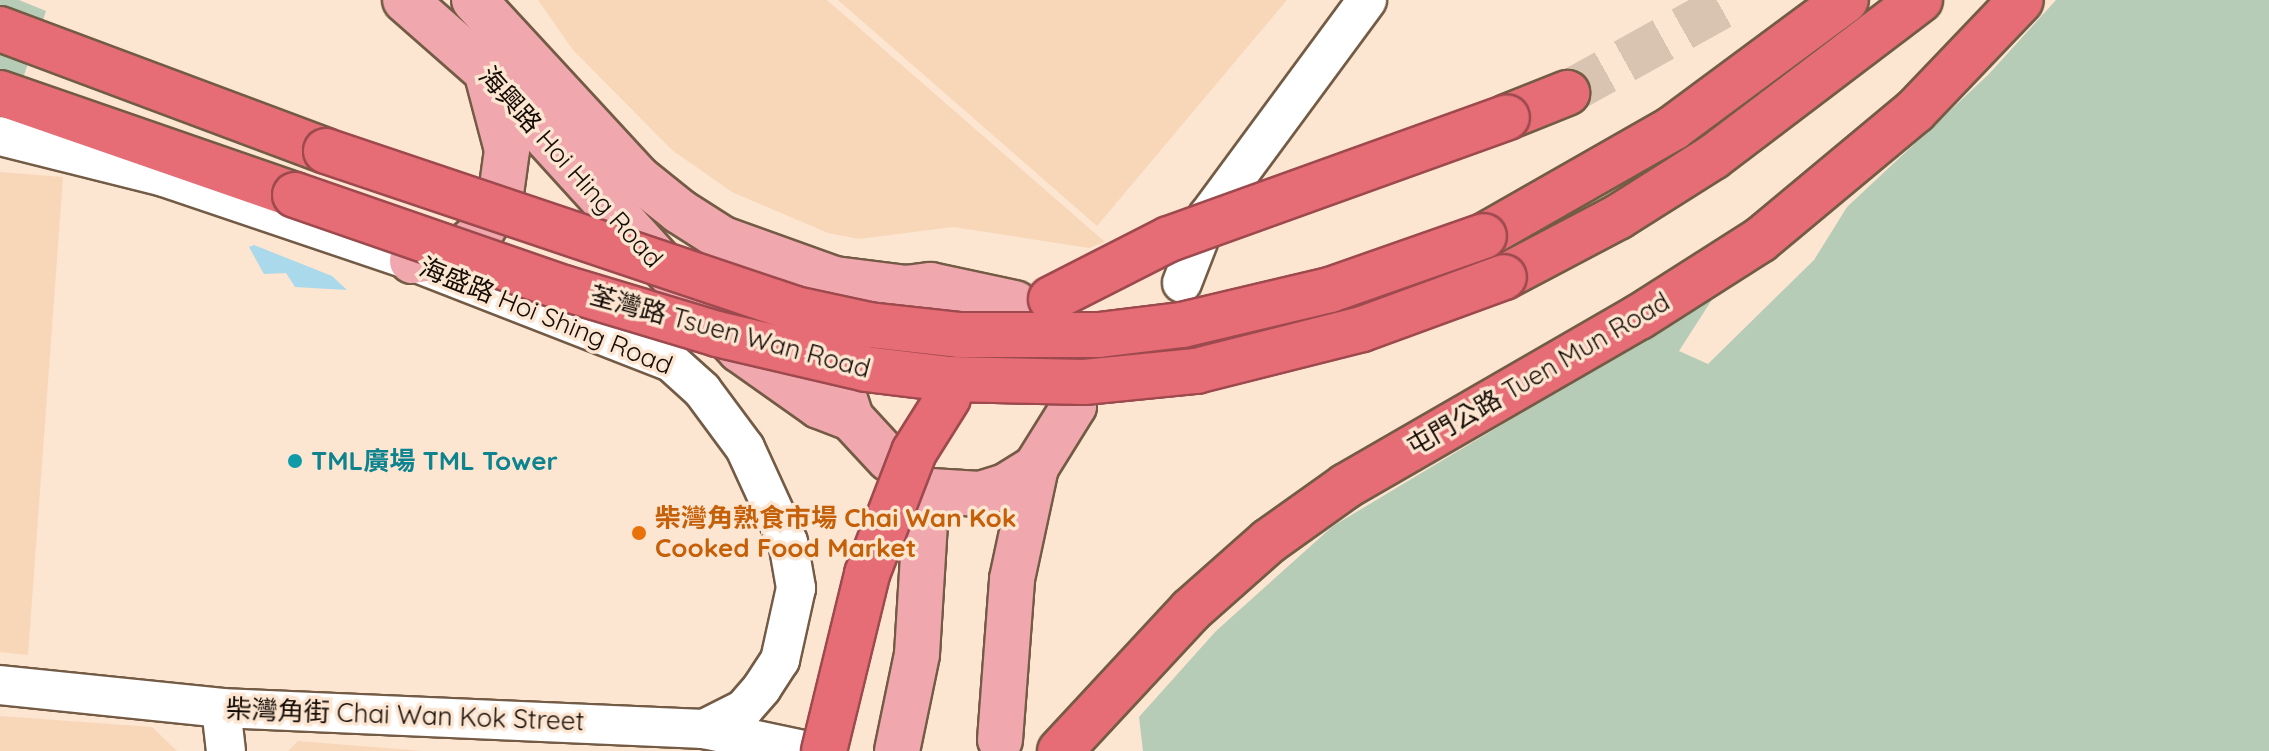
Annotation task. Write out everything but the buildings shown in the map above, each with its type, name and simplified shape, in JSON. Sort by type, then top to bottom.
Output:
[{"type":"highway","name":"荃灣路 Tsuen Wan Road","points":[[0,29],[326,151],[689,276],[822,317],[869,325],[1005,337],[1133,332],[1330,290],[1484,236],[1673,128],[1846,0]]},
{"type":"highway","name":"荃灣路 Tsuen Wan Road","points":[[0,93],[564,288],[772,349],[908,376],[1084,382],[1196,371],[1350,333],[1504,277],[1618,217],[1713,157],[1920,0]]},
{"type":"highway","name":"屯門公路 Tuen Mun Road","points":[[1060,751],[1191,610],[1269,541],[1346,486],[1651,310],[1760,240],[1915,111],[2021,0]]},
{"type":"highway","points":[[1038,314],[1169,239],[1567,93]]},
{"type":"highway","points":[[824,751],[867,574],[914,452],[948,398]]},
{"type":"main road","name":"海興路 Hoi Hing Road","points":[[405,0],[487,72],[740,350],[819,406],[851,418]]},
{"type":"main road","name":"海興路 Hoi Hing Road","points":[[474,0],[638,178],[679,211],[723,239],[835,279],[906,288],[964,289],[1038,314]]},
{"type":"main road","points":[[412,261],[456,254],[480,234],[500,201],[507,150],[487,72]]},
{"type":"main road","points":[[889,459],[851,418],[839,380],[840,353],[851,329],[875,303],[906,288]]},
{"type":"main road","points":[[1000,740],[1012,579],[1036,467],[1074,406],[1066,364],[1038,314]]},
{"type":"main road","points":[[897,751],[917,654],[928,500],[980,494],[1006,486],[1036,467]]},
{"type":"street","points":[[1182,283],[1208,216],[1367,0]]},
{"type":"street","name":"海盛路 Hoi Shing Road","points":[[0,136],[164,177],[412,261],[671,362],[702,390],[745,448],[788,542],[796,588],[780,660],[762,688],[744,709],[704,729]]},
{"type":"street","name":"柴灣角街 Chai Wan Kok Street","points":[[0,685],[221,708],[704,729],[808,751]]},
{"type":"street","points":[[221,708],[226,751]]},
{"type":"shaded area","points":[[538,0],[827,0],[1105,242],[1089,248],[953,227],[859,239],[828,233],[732,192],[672,150],[573,50]]},
{"type":"shaded area","points":[[838,0],[1287,0],[1097,226]]},
{"type":"shaded area","points":[[0,172],[63,177],[28,655],[0,652]]},
{"type":"shaded area","points":[[0,716],[152,727],[177,751],[0,751]]},
{"type":"shaded area","points":[[298,741],[423,751],[288,751]]},
{"type":"green space","points":[[0,0],[19,0],[46,11],[22,81],[0,84]]},
{"type":"green space","points":[[2056,0],[2269,0],[2269,751],[1143,751],[1139,717],[1216,631],[1333,526],[1713,298],[1679,351],[1708,364],[1814,260],[1847,207],[1989,74]]},
{"type":"water","points":[[254,245],[332,276],[347,290],[295,287],[286,273],[264,274],[249,247]]},
{"type":"tunnel","points":[[1567,93],[1734,0]]},
{"type":"place","name":"TML廣場 TML Tower","points":[[295,461]]},
{"type":"place","name":"柴灣角熟食市場 Chai Wan Kok Cooked Food Market","points":[[639,533]]}]
